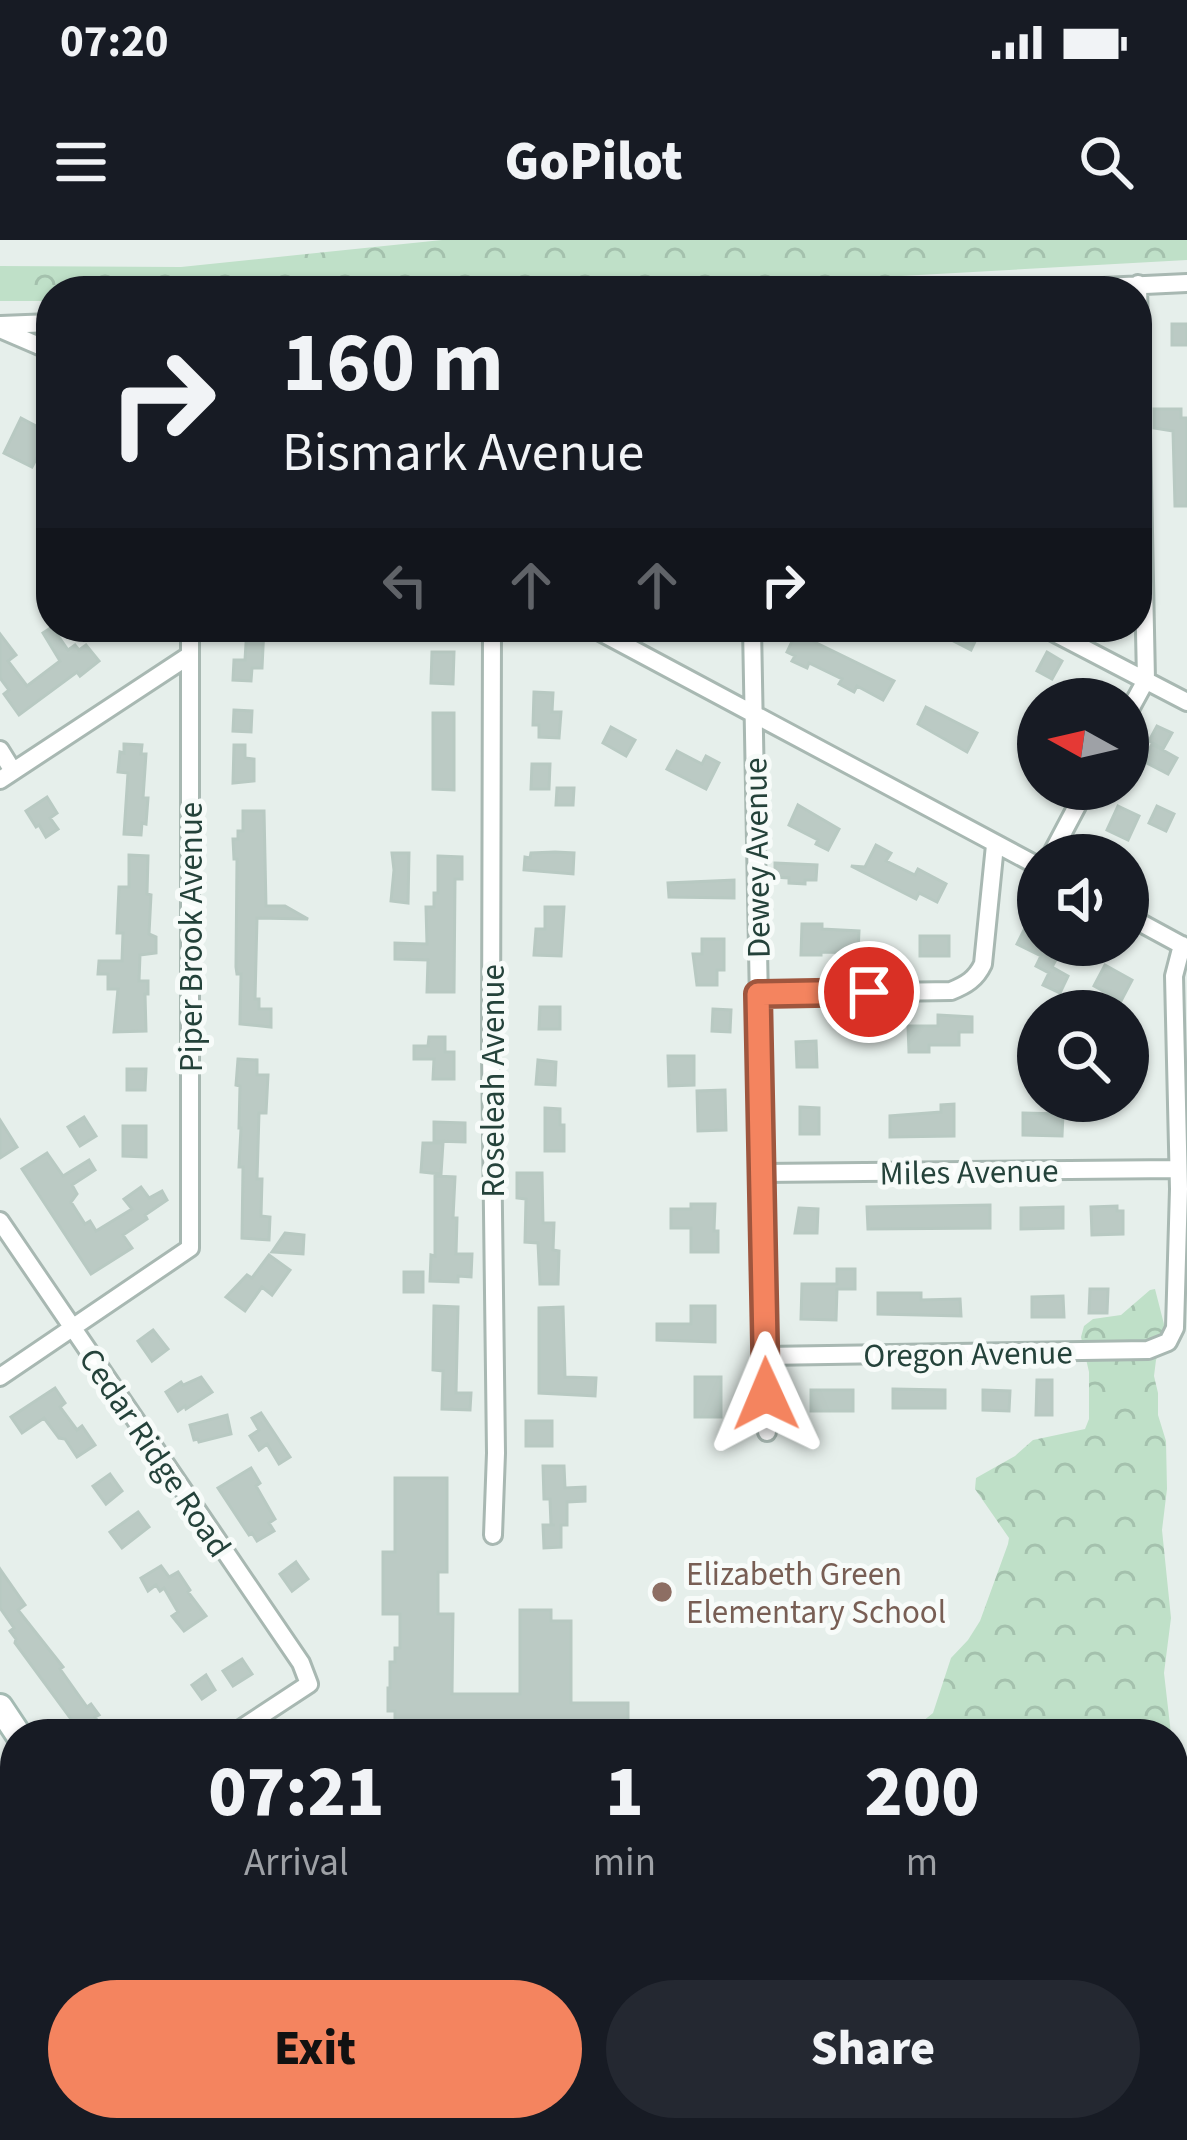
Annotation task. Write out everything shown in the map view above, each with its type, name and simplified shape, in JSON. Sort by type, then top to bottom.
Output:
[{"type":"street","points":[[1152,284],[1187,283]]},
{"type":"street","points":[[0,327],[36,324]]},
{"type":"street","points":[[0,327],[36,344]]},
{"type":"street","name":"Piper Brook Avenue","points":[[72,1329],[190,1248],[190,642]]},
{"type":"street","name":"Roseleah Avenue","points":[[492,642],[493,1535]]},
{"type":"street","points":[[618,642],[1017,856]]},
{"type":"street","name":"Dewey Avenue","points":[[752,642],[767,1432]]},
{"type":"street","points":[[1072,642],[1142,678]]},
{"type":"street","points":[[1145,642],[1146,678]]},
{"type":"street","points":[[0,751],[7,776],[190,655]]},
{"type":"street","points":[[1149,682],[1187,702]]},
{"type":"street","points":[[758,994],[950,991],[966,985],[983,964],[995,845]]},
{"type":"street","points":[[1149,927],[1185,946],[1174,976],[1177,1169],[1183,1192]]},
{"type":"street","name":"Miles Avenue","points":[[762,1173],[1177,1169]]},
{"type":"street","name":"Oregon Avenue","points":[[765,1356],[1148,1350],[1168,1342],[1175,1328],[1183,1192]]},
{"type":"street","name":"Cedar Ridge Road","points":[[0,1221],[301,1663],[309,1684],[256,1719]]},
{"type":"street","points":[[0,1377],[72,1329]]},
{"type":"green space","points":[[442,240],[1187,240],[1187,260],[902,276],[36,276],[36,301],[0,301],[0,266],[181,267]]},
{"type":"green space","points":[[1155,1289],[1166,1332],[1154,1376],[1166,1441],[1162,1530],[1171,1618],[1164,1673],[1169,1719],[926,1719],[933,1713],[951,1658],[980,1621],[1008,1544],[1009,1538],[975,1489],[976,1478],[1033,1440],[1085,1429],[1089,1372],[1081,1337],[1084,1326],[1093,1319],[1121,1315]]},
{"type":"building","points":[[1172,324],[1187,324],[1187,345],[1172,345]]},
{"type":"building","points":[[1154,409],[1181,409],[1181,418],[1187,418],[1187,506],[1175,506],[1173,431],[1154,428]]},
{"type":"building","points":[[21,418],[36,426],[32,467],[4,453]]},
{"type":"building","points":[[0,634],[16,655],[8,661],[27,686],[60,661],[48,642],[62,642],[68,650],[86,645],[99,661],[19,715],[4,694],[9,690],[0,678]]},
{"type":"building","points":[[246,642],[263,642],[262,668],[252,668],[251,681],[233,680],[234,660],[245,660]]},
{"type":"building","points":[[792,642],[814,642],[894,681],[883,700],[857,686],[854,692],[839,684],[842,679],[809,663],[807,668],[792,661],[795,656],[787,652]]},
{"type":"building","points":[[432,652],[454,652],[453,684],[431,683]]},
{"type":"building","points":[[1047,652],[1062,661],[1053,678],[1037,671]]},
{"type":"building","points":[[534,692],[553,693],[552,712],[561,712],[559,738],[539,737],[539,725],[533,725]]},
{"type":"building","points":[[926,707],[977,733],[967,752],[918,724]]},
{"type":"building","points":[[234,710],[252,711],[251,732],[233,731]]},
{"type":"building","points":[[433,713],[454,713],[454,790],[433,789]]},
{"type":"building","points":[[1157,726],[1172,733],[1163,749],[1149,741]]},
{"type":"building","points":[[611,727],[635,740],[626,756],[603,743]]},
{"type":"building","points":[[124,744],[142,745],[141,754],[146,754],[143,798],[148,798],[141,835],[124,834],[128,773],[118,772]]},
{"type":"building","points":[[1152,744],[1177,758],[1168,774],[1149,764]]},
{"type":"building","points":[[234,745],[245,745],[245,758],[254,759],[254,781],[233,783]]},
{"type":"building","points":[[677,751],[702,764],[706,756],[719,763],[706,789],[667,769]]},
{"type":"building","points":[[532,764],[550,764],[549,789],[531,789]]},
{"type":"building","points":[[557,788],[574,788],[573,805],[556,805]]},
{"type":"building","points":[[47,797],[57,813],[50,818],[58,829],[46,837],[26,811]]},
{"type":"building","points":[[798,805],[839,829],[828,850],[789,825]]},
{"type":"building","points":[[1157,806],[1174,814],[1166,831],[1149,823]]},
{"type":"building","points":[[1116,810],[1139,816],[1131,834],[1107,830]]},
{"type":"building","points":[[243,811],[264,811],[266,906],[285,906],[308,919],[257,918],[255,999],[259,999],[259,1009],[271,1009],[271,1027],[240,1024],[233,839],[243,831]]},
{"type":"building","points":[[876,845],[891,853],[886,861],[915,875],[918,869],[946,884],[937,902],[919,893],[916,899],[851,866],[865,867]]},
{"type":"building","points":[[392,853],[409,853],[408,903],[391,901]]},
{"type":"building","points":[[531,853],[574,853],[573,874],[524,870],[525,857],[530,858]]},
{"type":"building","points":[[129,855],[148,856],[149,934],[156,937],[156,953],[140,955],[139,981],[148,981],[146,1031],[114,1032],[118,989],[108,989],[108,974],[98,974],[99,961],[122,961],[123,933],[117,933],[119,887],[129,887]]},
{"type":"building","points":[[438,856],[462,857],[462,879],[455,879],[454,992],[427,992],[428,960],[395,959],[395,943],[427,944],[426,907],[434,907],[434,893],[438,893]]},
{"type":"building","points":[[775,863],[817,865],[816,880],[789,883],[789,878],[775,877]]},
{"type":"building","points":[[734,880],[734,898],[669,897],[668,883]]},
{"type":"building","points":[[545,907],[564,907],[561,956],[534,955],[536,929],[545,929]]},
{"type":"building","points":[[802,924],[859,931],[858,953],[801,955]]},
{"type":"building","points":[[920,936],[949,936],[949,956],[920,956]]},
{"type":"building","points":[[702,939],[724,939],[724,970],[717,970],[717,985],[697,985],[693,954],[702,954]]},
{"type":"building","points":[[1036,966],[1053,966],[1068,976],[1061,990],[1043,985],[1049,973]]},
{"type":"building","points":[[1104,966],[1132,980],[1127,990],[1094,986]]},
{"type":"building","points":[[540,1007],[560,1007],[560,1029],[539,1029]]},
{"type":"building","points":[[713,1009],[731,1010],[730,1032],[712,1031]]},
{"type":"building","points":[[938,1015],[972,1017],[972,1032],[959,1032],[959,1045],[929,1045],[929,1052],[909,1052],[908,1026],[938,1026]]},
{"type":"building","points":[[429,1037],[445,1037],[445,1052],[454,1052],[454,1079],[433,1079],[434,1059],[414,1059],[414,1046],[428,1046]]},
{"type":"building","points":[[816,1041],[817,1067],[797,1067],[796,1042]]},
{"type":"building","points":[[668,1056],[694,1056],[694,1085],[669,1086]]},
{"type":"building","points":[[238,1059],[257,1060],[257,1075],[268,1075],[266,1113],[259,1113],[257,1179],[262,1179],[261,1216],[270,1217],[269,1240],[242,1238]]},
{"type":"building","points":[[538,1060],[556,1062],[555,1085],[536,1084]]},
{"type":"building","points":[[127,1069],[146,1069],[145,1090],[127,1090]]},
{"type":"building","points":[[725,1090],[726,1130],[698,1131],[697,1091]]},
{"type":"building","points":[[954,1104],[954,1136],[890,1137],[890,1116],[941,1112],[941,1105]]},
{"type":"building","points":[[800,1107],[819,1108],[819,1134],[800,1134]]},
{"type":"building","points":[[545,1108],[560,1109],[564,1151],[545,1151]]},
{"type":"building","points":[[84,1117],[96,1136],[80,1146],[68,1127]]},
{"type":"building","points":[[0,1120],[17,1147],[0,1158]]},
{"type":"building","points":[[434,1122],[465,1123],[465,1142],[434,1141]]},
{"type":"building","points":[[1023,1122],[1063,1122],[1062,1136],[1023,1135]]},
{"type":"building","points":[[123,1126],[146,1126],[146,1157],[123,1156]]},
{"type":"building","points":[[423,1143],[443,1143],[441,1174],[421,1172]]},
{"type":"building","points":[[47,1153],[63,1176],[89,1160],[95,1170],[72,1185],[77,1194],[71,1202],[85,1224],[90,1221],[96,1231],[132,1209],[124,1199],[141,1187],[149,1198],[162,1191],[167,1200],[123,1235],[132,1248],[91,1274],[22,1169]]},
{"type":"building","points":[[517,1173],[542,1173],[543,1223],[554,1223],[558,1284],[540,1284],[538,1243],[525,1242],[526,1199],[517,1198]]},
{"type":"building","points":[[435,1176],[455,1177],[456,1254],[472,1254],[471,1277],[458,1276],[458,1282],[430,1281],[431,1255],[435,1256]]},
{"type":"building","points":[[691,1204],[715,1204],[718,1252],[691,1252],[691,1228],[671,1228],[671,1209],[691,1209]]},
{"type":"building","points":[[990,1205],[990,1228],[868,1229],[867,1207]]},
{"type":"building","points":[[1117,1206],[1117,1211],[1123,1211],[1123,1234],[1092,1235],[1091,1207]]},
{"type":"building","points":[[1063,1207],[1063,1228],[1021,1229],[1021,1208]]},
{"type":"building","points":[[799,1208],[818,1209],[817,1233],[795,1233]]},
{"type":"building","points":[[285,1233],[304,1235],[303,1254],[272,1252]]},
{"type":"building","points":[[269,1255],[290,1270],[272,1295],[262,1287],[245,1311],[226,1297],[247,1275],[252,1278]]},
{"type":"building","points":[[837,1269],[855,1269],[855,1289],[837,1289],[836,1320],[801,1319],[802,1284],[837,1284]]},
{"type":"building","points":[[404,1272],[423,1272],[423,1292],[404,1292]]},
{"type":"building","points":[[1090,1289],[1108,1289],[1107,1313],[1089,1313]]},
{"type":"building","points":[[878,1293],[921,1293],[921,1300],[960,1299],[961,1316],[878,1314]]},
{"type":"building","points":[[1063,1296],[1064,1317],[1032,1317],[1032,1297]]},
{"type":"building","points":[[434,1306],[458,1307],[456,1393],[471,1393],[470,1410],[442,1409],[443,1371],[433,1370]]},
{"type":"building","points":[[691,1306],[715,1306],[715,1342],[657,1340],[657,1324],[691,1324]]},
{"type":"building","points":[[563,1307],[565,1377],[596,1378],[595,1396],[539,1393],[539,1308]]},
{"type":"building","points":[[153,1330],[168,1349],[152,1361],[138,1341]]},
{"type":"building","points":[[201,1377],[212,1392],[178,1411],[166,1392]]},
{"type":"building","points":[[695,1377],[721,1377],[721,1417],[695,1417]]},
{"type":"building","points":[[1037,1380],[1052,1380],[1052,1415],[1036,1415]]},
{"type":"building","points":[[55,1388],[65,1403],[60,1407],[95,1445],[77,1457],[44,1418],[22,1433],[11,1417]]},
{"type":"building","points":[[893,1389],[945,1390],[945,1408],[893,1408]]},
{"type":"building","points":[[811,1390],[853,1390],[853,1411],[811,1411]]},
{"type":"building","points":[[983,1390],[1010,1391],[1009,1411],[983,1410]]},
{"type":"building","points":[[261,1413],[290,1457],[279,1464],[267,1444],[259,1450],[250,1436],[259,1430],[252,1418]]},
{"type":"building","points":[[227,1415],[231,1434],[194,1440],[190,1425]]},
{"type":"building","points":[[526,1421],[552,1421],[552,1446],[526,1446]]},
{"type":"building","points":[[543,1466],[564,1466],[565,1488],[585,1487],[585,1501],[567,1502],[561,1547],[544,1548],[543,1525],[551,1525]]},
{"type":"building","points":[[251,1468],[275,1519],[269,1523],[274,1531],[257,1541],[218,1488]]},
{"type":"building","points":[[110,1474],[122,1491],[106,1504],[93,1486]]},
{"type":"building","points":[[395,1478],[447,1478],[447,1572],[438,1572],[438,1614],[453,1614],[452,1694],[520,1694],[520,1610],[551,1610],[551,1621],[571,1621],[571,1703],[628,1703],[628,1719],[395,1719],[395,1711],[388,1711],[388,1688],[390,1662],[395,1662],[395,1648],[400,1648],[400,1614],[383,1614],[383,1552],[395,1552]]},
{"type":"building","points":[[138,1512],[149,1527],[122,1548],[110,1532]]},
{"type":"building","points":[[296,1562],[308,1579],[292,1591],[280,1574]]},
{"type":"building","points":[[161,1566],[169,1577],[178,1572],[206,1616],[184,1631],[172,1616],[178,1612],[164,1588],[160,1591],[156,1585],[148,1591],[141,1578]]},
{"type":"building","points":[[0,1569],[25,1605],[18,1610],[63,1667],[60,1669],[87,1707],[91,1704],[99,1715],[96,1719],[71,1719],[15,1643],[10,1631],[14,1628],[0,1608]]},
{"type":"building","points":[[242,1659],[252,1674],[233,1686],[223,1671]]},
{"type":"building","points":[[206,1675],[215,1690],[202,1699],[192,1685]]},
{"type":"place","name":"Elizabeth Green Elementary School","points":[[662,1592]]},
{"type":"route","points":[[766,1394],[758,994],[869,992]]}]
